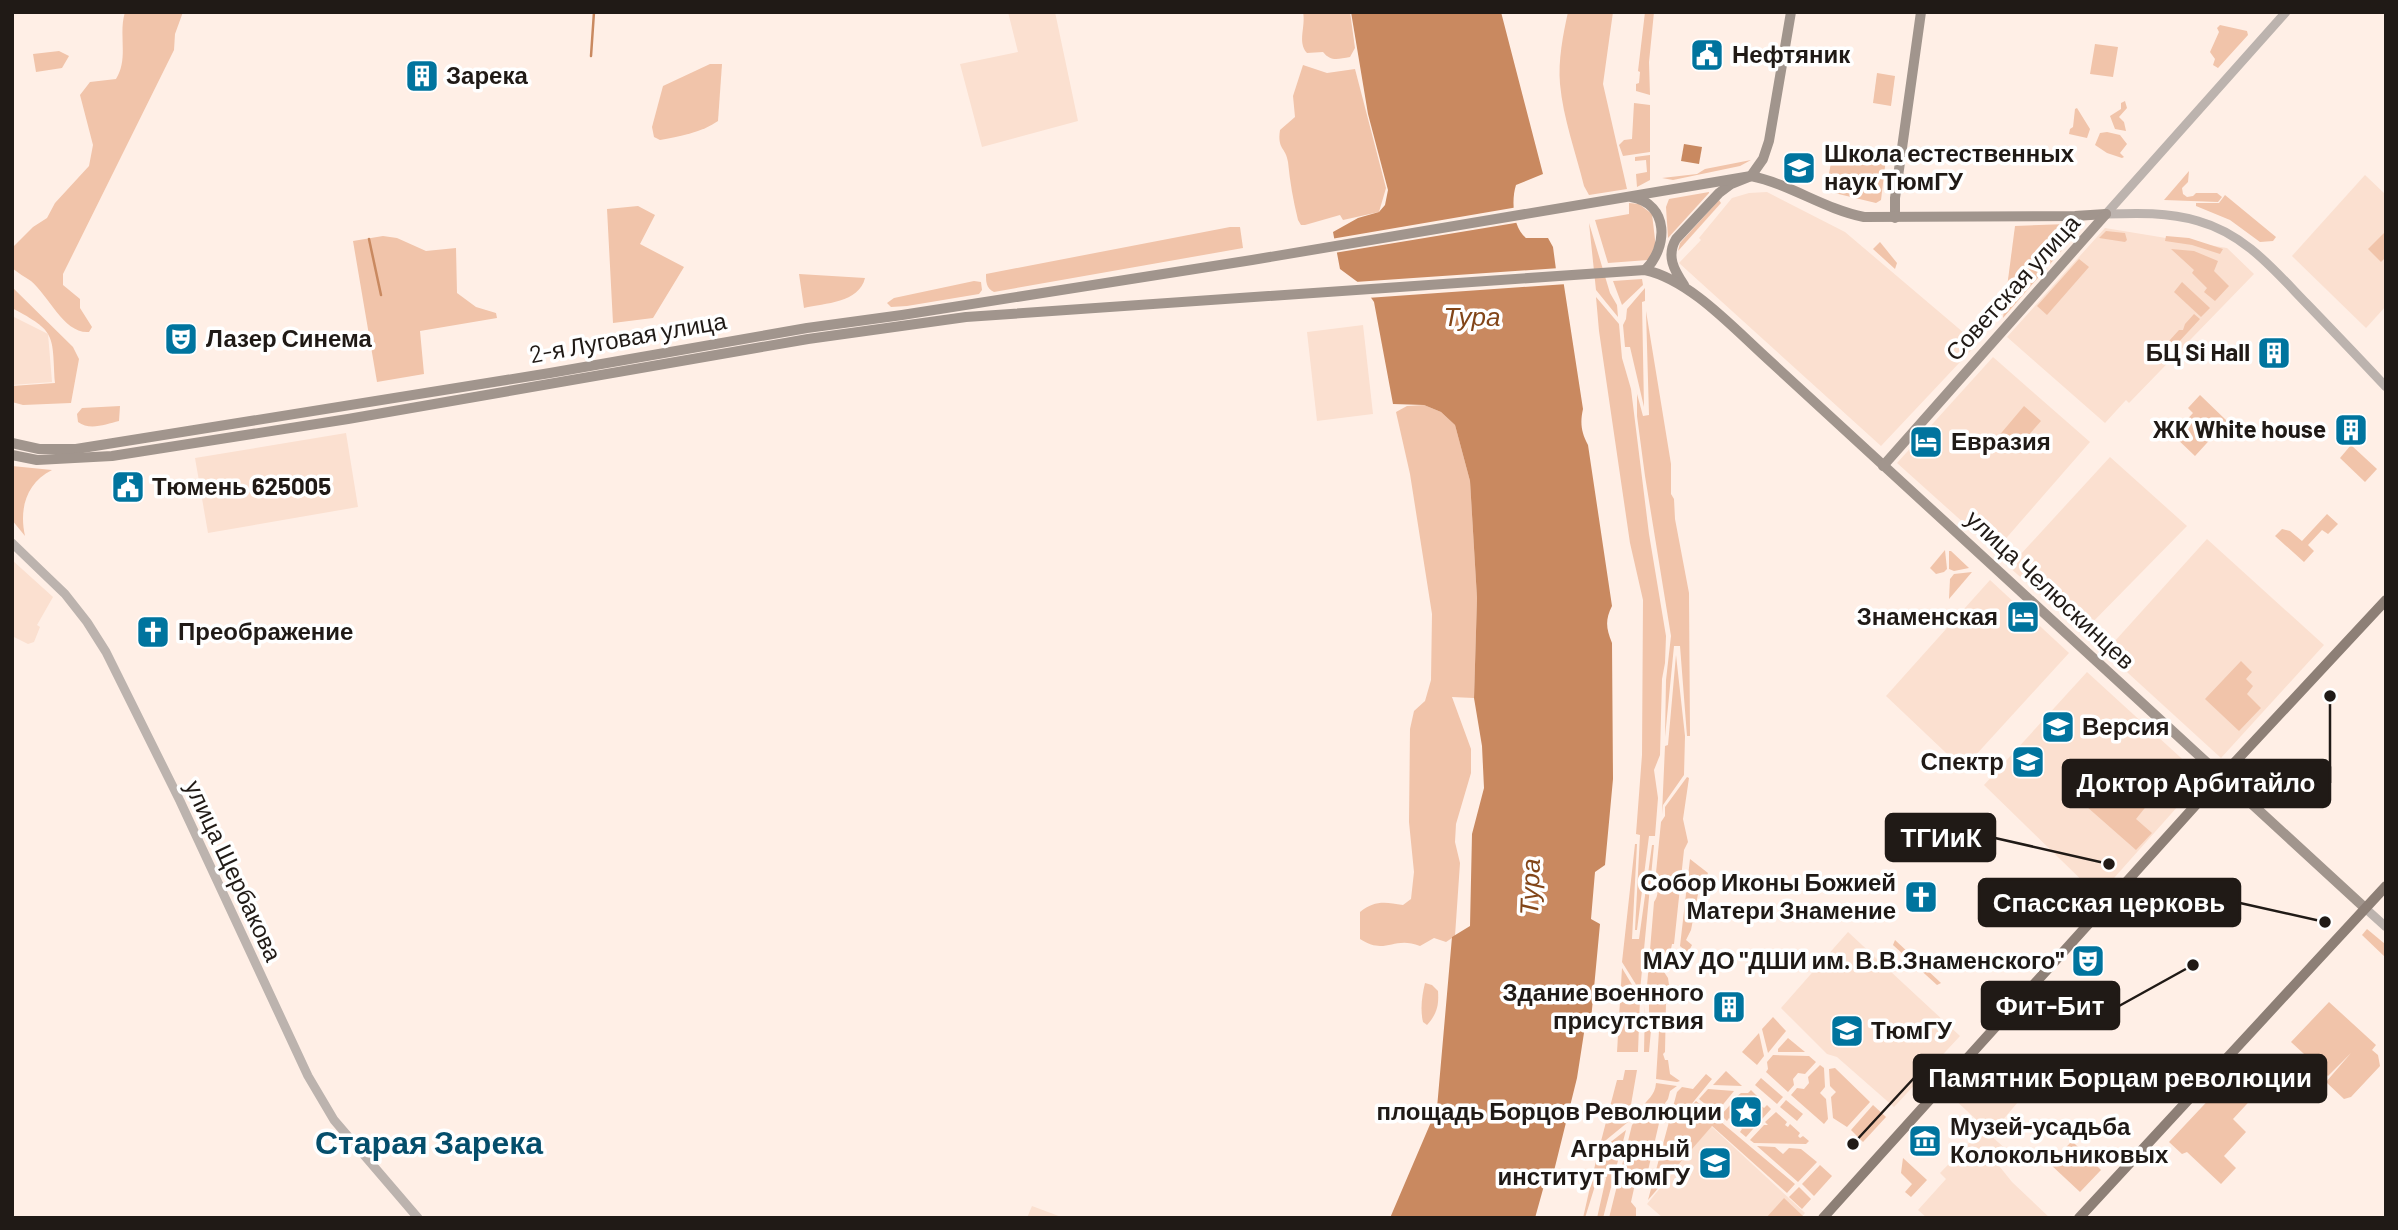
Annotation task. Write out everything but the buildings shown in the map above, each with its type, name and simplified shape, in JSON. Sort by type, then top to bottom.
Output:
[{"type":"main road","points":[[1684,286],[1671,261],[1672,246],[1676,239],[1719,193],[1751,176],[1763,159],[1769,141],[1791,12]]},
{"type":"main road","points":[[1895,218],[1895,198],[1921,12]]},
{"type":"main road","points":[[1751,176],[1780,185],[1838,210],[1864,217],[2106,214]]},
{"type":"main road","name":"2-я Луговая улица","points":[[12,455],[37,460],[112,457],[348,419],[808,339],[878,324],[1751,176]]},
{"type":"main road","points":[[1628,197],[1644,200],[1653,207],[1661,227],[1660,248],[1654,261],[1643,270]]},
{"type":"main road","name":"Советская улица","points":[[1883,466],[2106,214]]},
{"type":"main road","points":[[2075,216],[2081,226],[2082,242]]},
{"type":"main road","points":[[1643,270],[1660,274],[1684,286]]},
{"type":"main road","name":"2-я Луговая улица","points":[[12,443],[39,449],[76,449],[537,375],[807,328],[1643,270]]},
{"type":"main road","name":"улица Челюскинцев","points":[[1684,286],[2365,908]]},
{"type":"main road","points":[[1823,1218],[2222,776],[2386,600]]},
{"type":"main road","points":[[2079,1218],[2386,886]]},
{"type":"street","name":"Советская улица","points":[[2106,214],[2286,12]]},
{"type":"street","points":[[2106,214],[2172,215],[2212,225],[2237,237],[2267,262],[2386,387]]},
{"type":"street","name":"улица Щербакова","points":[[12,541],[65,594],[106,652],[180,801],[308,1076],[341,1129],[418,1218]]},
{"type":"street","name":"улица Челюскинцев","points":[[2365,908],[2386,927]]},
{"type":"shaded area","points":[[125,12],[183,12],[175,34],[174,50],[63,274],[63,285],[80,299],[80,308],[92,327],[89,332],[80,331],[64,321],[38,288],[12,268],[12,248],[33,227],[47,218],[55,203],[89,166],[93,145],[80,95],[90,82],[116,79],[122,63]]},
{"type":"shaded area","points":[[1008,12],[1055,12],[1078,121],[982,147],[960,64],[1018,52]]},
{"type":"shaded area","points":[[1303,12],[1350,12],[1355,48],[1350,57],[1335,59],[1323,52],[1307,53],[1302,39]]},
{"type":"shaded area","points":[[1568,12],[1613,12],[1603,84],[1627,189],[1589,195],[1584,186],[1567,123],[1560,84],[1560,57]]},
{"type":"shaded area","points":[[1645,12],[1654,12],[1649,62],[1650,95],[1636,91]]},
{"type":"shaded area","points":[[2220,25],[2247,31],[2248,35],[2218,68],[2213,65],[2215,59],[2210,52]]},
{"type":"shaded area","points":[[2095,44],[2118,47],[2113,77],[2090,74]]},
{"type":"shaded area","points":[[59,51],[69,56],[62,68],[36,72],[33,54]]},
{"type":"shaded area","points":[[710,64],[722,64],[718,121],[682,136],[660,140],[654,137],[652,127],[663,86]]},
{"type":"shaded area","points":[[1303,65],[1327,73],[1355,69],[1386,188],[1379,212],[1343,220],[1340,215],[1305,225],[1301,225],[1298,220],[1287,157],[1279,137],[1280,130],[1295,117],[1293,96]]},
{"type":"shaded area","points":[[1877,73],[1895,76],[1891,106],[1873,103]]},
{"type":"shaded area","points":[[2125,101],[2127,108],[2119,117],[2124,122],[2126,131],[2115,129],[2110,116],[2121,109],[2121,103]]},
{"type":"shaded area","points":[[1634,103],[1650,105],[1650,152],[1623,156],[1619,145],[1624,140],[1632,139]]},
{"type":"shaded area","points":[[2077,108],[2090,129],[2087,138],[2069,134]]},
{"type":"shaded area","points":[[2100,133],[2120,135],[2127,144],[2120,153],[2124,157],[2107,153],[2095,145]]},
{"type":"shaded area","points":[[1833,151],[1886,158],[1881,200],[1876,203],[1826,191]]},
{"type":"shaded area","points":[[1650,155],[1650,180],[1637,187],[1636,174],[1647,172],[1646,160],[1635,161],[1635,157]]},
{"type":"shaded area","points":[[1751,160],[1740,166],[1673,180],[1662,178],[1697,174],[1705,169]]},
{"type":"shaded area","points":[[2189,171],[2188,182],[2182,188],[2183,194],[2187,197],[2196,193],[2217,193],[2222,197],[2218,202],[2164,200]]},
{"type":"shaded area","points":[[2365,175],[2386,195],[2386,306],[2366,328],[2292,256]]},
{"type":"shaded area","points":[[1709,192],[1668,238],[1666,207],[1669,199]]},
{"type":"shaded area","points":[[1767,192],[1845,232],[1977,344],[1881,446],[1679,263],[1701,240],[1699,238],[1732,198]]},
{"type":"shaded area","points":[[2225,195],[2276,237],[2273,241],[2260,242],[2230,220],[2196,206],[2196,203],[2219,203]]},
{"type":"shaded area","points":[[1719,200],[1721,203],[1678,251],[1680,243]]},
{"type":"shaded area","points":[[1629,203],[1639,204],[1652,214],[1656,248],[1648,260],[1608,263],[1595,220],[1629,214]]},
{"type":"shaded area","points":[[638,206],[655,215],[640,244],[684,267],[653,318],[613,323],[607,209]]},
{"type":"shaded area","points":[[1589,223],[1610,293],[1617,305],[1618,317],[1596,290]]},
{"type":"shaded area","points":[[2067,224],[2073,234],[2070,241],[2003,318],[2015,226]]},
{"type":"shaded area","points":[[1240,227],[1243,248],[994,292],[986,282],[986,274]]},
{"type":"shaded area","points":[[2105,228],[2227,248],[2254,274],[2129,403],[2126,400],[2105,423],[2007,337]]},
{"type":"shaded area","points":[[2106,231],[2125,233],[2127,240],[2125,242],[2099,238]]},
{"type":"shaded area","points":[[2386,231],[2386,257],[2381,262],[2368,249]]},
{"type":"shaded area","points":[[383,236],[397,238],[426,251],[456,248],[457,293],[476,307],[496,313],[497,318],[420,331],[424,374],[377,382],[353,241]]},
{"type":"shaded area","points":[[2166,236],[2189,238],[2223,249],[2220,254],[2192,245],[2165,241]]},
{"type":"shaded area","points":[[1880,242],[1897,263],[1895,269],[1873,249]]},
{"type":"shaded area","points":[[2171,249],[2194,251],[2218,261],[2214,271],[2229,286],[2215,301],[2204,292],[2207,288],[2192,273],[2194,270]]},
{"type":"shaded area","points":[[2079,259],[2089,267],[2047,315],[2037,306]]},
{"type":"shaded area","points":[[799,274],[865,278],[862,286],[849,297],[804,308]]},
{"type":"shaded area","points":[[1642,279],[1643,285],[1622,305],[1613,281]]},
{"type":"shaded area","points":[[974,281],[981,282],[982,290],[979,294],[907,306],[891,307],[887,303],[894,298]]},
{"type":"shaded area","points":[[2182,282],[2210,308],[2201,317],[2174,292]]},
{"type":"shaded area","points":[[12,287],[73,347],[79,359],[71,403],[23,405],[12,402],[12,386],[55,383],[49,336],[45,329],[12,308]]},
{"type":"shaded area","points":[[1645,288],[1645,301],[1642,302],[1644,407],[1630,347],[1625,347],[1623,325],[1627,309]]},
{"type":"shaded area","points":[[1596,297],[1619,324],[1622,358],[1631,389],[1649,534],[1666,636],[1660,755],[1654,770],[1658,798],[1655,836],[1649,836],[1637,930],[1640,835],[1636,834],[1642,755],[1643,600],[1630,543]]},
{"type":"shaded area","points":[[1646,311],[1671,464],[1671,494],[1689,593],[1690,736],[1687,736],[1680,646],[1674,646],[1665,737],[1666,680],[1671,636],[1645,476],[1637,416],[1637,394],[1627,357],[1643,416],[1649,415]]},
{"type":"shaded area","points":[[2194,314],[2200,319],[2175,346],[2169,341],[2179,330],[2183,330]]},
{"type":"shaded area","points":[[12,316],[48,334],[52,382],[12,385]]},
{"type":"shaded area","points":[[1363,325],[1373,414],[1317,421],[1307,332]]},
{"type":"shaded area","points":[[1993,357],[2090,442],[1995,551],[1897,463]]},
{"type":"shaded area","points":[[2200,395],[2227,421],[2195,456],[2173,435],[2193,413],[2188,408]]},
{"type":"shaded area","points":[[1424,405],[1441,412],[1455,425],[1470,481],[1477,598],[1474,698],[1452,697],[1471,749],[1471,773],[1456,824],[1455,842],[1460,863],[1455,936],[1446,942],[1434,938],[1420,946],[1403,943],[1377,946],[1360,939],[1360,912],[1375,904],[1403,905],[1411,899],[1414,872],[1409,822],[1410,729],[1414,711],[1425,701],[1431,680],[1432,614],[1410,474],[1396,412],[1407,406]]},
{"type":"shaded area","points":[[120,406],[119,421],[93,426],[78,422],[77,414],[82,408]]},
{"type":"shaded area","points":[[2024,406],[2041,421],[2013,453],[1997,438]]},
{"type":"shaded area","points":[[346,433],[358,507],[208,533],[195,458]]},
{"type":"shaded area","points":[[2351,445],[2377,469],[2365,482],[2340,458]]},
{"type":"shaded area","points":[[2110,457],[2187,526],[2083,632],[2009,567]]},
{"type":"shaded area","points":[[12,466],[52,470],[36,482],[26,498],[23,516],[25,536],[12,520]]},
{"type":"shaded area","points":[[2327,514],[2338,524],[2328,534],[2322,530],[2308,545],[2314,551],[2304,562],[2275,536],[2282,529],[2290,531],[2302,541]]},
{"type":"shaded area","points":[[2207,539],[2324,645],[2221,758],[2105,652]]},
{"type":"shaded area","points":[[1945,550],[1947,569],[1936,574],[1930,568]]},
{"type":"shaded area","points":[[1949,551],[1969,568],[1954,571],[1949,569]]},
{"type":"shaded area","points":[[12,560],[53,597],[37,625],[40,627],[34,642],[28,644],[12,636]]},
{"type":"shaded area","points":[[1972,572],[1949,599],[1950,579],[1954,574]]},
{"type":"shaded area","points":[[1990,580],[2069,653],[1963,769],[1886,696]]},
{"type":"shaded area","points":[[1676,655],[1685,736],[1684,775],[1663,805],[1662,814],[1665,746],[1668,745]]},
{"type":"shaded area","points":[[2241,661],[2252,672],[2246,679],[2253,686],[2247,694],[2261,708],[2239,731],[2205,699]]},
{"type":"shaded area","points":[[2087,672],[2203,778],[2098,896],[1984,785]]},
{"type":"shaded area","points":[[2115,762],[2152,799],[2136,819],[2152,833],[2136,850],[2078,799],[2087,788],[2084,784],[2090,777],[2094,780]]},
{"type":"shaded area","points":[[1687,777],[1683,819],[1688,842],[1684,850],[1674,944],[1665,954],[1664,972],[1669,985],[1666,986],[1664,999],[1663,1054],[1665,1060],[1668,1060],[1670,1074],[1680,1081],[1677,1082],[1656,1079],[1659,1031],[1649,1014],[1646,998],[1654,902],[1658,893],[1655,883],[1661,822],[1665,816],[1665,807]]},
{"type":"shaded area","points":[[1635,844],[1632,939],[1639,939],[1654,845],[1640,991],[1622,962]]},
{"type":"shaded area","points":[[1690,859],[1708,873],[1698,894],[1691,930],[1686,940],[1692,945],[1688,953],[1680,946]]},
{"type":"shaded area","points":[[2367,929],[2385,944],[2386,958],[2362,935]]},
{"type":"shaded area","points":[[1848,932],[1960,1036],[1894,1107],[1837,1057],[1827,1054],[1781,1008]]},
{"type":"shaded area","points":[[1895,940],[1941,983],[1937,985],[1893,945]]},
{"type":"shaded area","points":[[1622,968],[1640,998],[1638,1052],[1617,1052]]},
{"type":"shaded area","points":[[1425,983],[1438,991],[1437,1009],[1427,1025],[1423,1022],[1422,1013]]},
{"type":"shaded area","points":[[2329,1002],[2376,1045],[2372,1050],[2378,1055],[2380,1066],[2351,1097],[2344,1099],[2326,1082],[2351,1053],[2328,1076],[2291,1042]]},
{"type":"shaded area","points":[[1645,1004],[1645,1015],[1651,1030],[1649,1052],[1644,1052]]},
{"type":"shaded area","points":[[1773,1017],[1786,1031],[1768,1053],[1762,1029]]},
{"type":"shaded area","points":[[1759,1033],[1764,1056],[1757,1065],[1742,1052]]},
{"type":"shaded area","points":[[1788,1038],[1805,1052],[1778,1052]]},
{"type":"shaded area","points":[[1773,1055],[1809,1056],[1816,1062],[1805,1074],[1798,1073],[1788,1092],[1766,1072],[1767,1062]]},
{"type":"shaded area","points":[[2248,1058],[2270,1079],[2233,1119],[2246,1132],[2224,1156],[2236,1168],[2221,1184],[2187,1152],[2182,1154],[2169,1142]]},
{"type":"shaded area","points":[[1985,1060],[2024,1095],[1990,1135],[2007,1150],[1996,1162],[2012,1182],[2050,1218],[1927,1218],[1918,1210],[1946,1179],[1940,1173],[1971,1141],[1973,1133],[1981,1124],[1952,1097]]},
{"type":"shaded area","points":[[1820,1065],[1824,1068],[1825,1087],[1820,1093],[1826,1099],[1828,1119],[1824,1124],[1791,1095],[1797,1088],[1804,1089],[1809,1083],[1808,1077]]},
{"type":"shaded area","points":[[1835,1068],[1870,1102],[1847,1127],[1833,1118],[1831,1097],[1836,1092],[1830,1086],[1829,1069]]},
{"type":"shaded area","points":[[1625,1070],[1637,1070],[1628,1122],[1600,1145],[1617,1080],[1623,1080]]},
{"type":"shaded area","points":[[1726,1071],[1742,1086],[1713,1085]]},
{"type":"shaded area","points":[[1706,1074],[1712,1079],[1690,1106],[1704,1118],[1692,1105],[1696,1101],[1795,1184],[1787,1193],[1712,1126],[1648,1200],[1677,1092],[1682,1087],[1693,1089]]},
{"type":"shaded area","points":[[1761,1078],[1783,1097],[1777,1104],[1755,1085]]},
{"type":"shaded area","points":[[1656,1083],[1677,1086],[1670,1091],[1663,1106],[1647,1175],[1643,1175],[1635,1184],[1631,1202],[1636,1208],[1636,1218],[1609,1218],[1632,1125]]},
{"type":"shaded area","points":[[1708,1089],[1734,1091],[1716,1113],[1699,1099]]},
{"type":"shaded area","points":[[1751,1090],[1757,1096],[1754,1100],[1764,1108],[1767,1105],[1771,1109],[1762,1119],[1759,1117],[1760,1121],[1746,1137],[1740,1132],[1742,1129],[1721,1115],[1731,1104],[1732,1108],[1736,1104],[1735,1098],[1741,1093]]},
{"type":"shaded area","points":[[1786,1100],[1803,1114],[1797,1121],[1780,1107]]},
{"type":"shaded area","points":[[1873,1105],[1886,1117],[1863,1142],[1851,1130]]},
{"type":"shaded area","points":[[1776,1112],[1787,1122],[1785,1125],[1788,1127],[1790,1124],[1800,1133],[1800,1138],[1803,1136],[1809,1141],[1806,1144],[1754,1143],[1750,1140],[1764,1125],[1768,1125],[1765,1122]]},
{"type":"shaded area","name":"Аграрный институт ТюмГУ","points":[[1711,1126],[1805,1213],[1801,1218],[1663,1218],[1647,1204]]},
{"type":"shaded area","points":[[1626,1130],[1603,1218],[1597,1218],[1606,1178],[1598,1176],[1583,1218],[1598,1152]]},
{"type":"shaded area","points":[[2072,1141],[2101,1170],[2080,1192],[2050,1164]]},
{"type":"shaded area","points":[[1757,1146],[1775,1147],[1783,1154],[1789,1148],[1801,1149],[1817,1162],[1798,1182]]},
{"type":"shaded area","points":[[1903,1158],[1927,1180],[1911,1197],[1905,1192],[1912,1184],[1901,1173]]},
{"type":"shaded area","points":[[1820,1165],[1832,1176],[1814,1196],[1802,1184]]},
{"type":"shaded area","points":[[1799,1187],[1811,1199],[1802,1209],[1789,1197]]},
{"type":"shaded area","points":[[1784,1198],[1803,1216],[1766,1218]]},
{"type":"shaded area","points":[[1032,1206],[1064,1218],[1027,1218]]},
{"type":"water","name":"Тура","points":[[1351,12],[1501,12],[1543,174],[1516,185],[1514,213],[1518,228],[1526,238],[1548,238],[1553,247],[1557,277],[1563,279],[1583,409],[1582,427],[1588,445],[1612,606],[1607,624],[1612,643],[1613,779],[1605,865],[1595,872],[1591,919],[1600,924],[1591,1020],[1586,1020],[1577,1078],[1552,1179],[1545,1182],[1535,1218],[1390,1218],[1437,1108],[1452,937],[1470,926],[1472,834],[1484,788],[1482,746],[1474,698],[1477,598],[1470,481],[1455,425],[1441,412],[1424,405],[1393,404],[1374,302],[1363,286],[1340,269],[1333,232],[1358,218],[1379,212],[1385,205],[1388,190],[1368,114]]},
{"type":"water","points":[[1684,144],[1702,147],[1699,164],[1681,161]]},
{"type":"pier","points":[[1518,207],[1521,222],[1334,253],[1331,239]]},
{"type":"pier","points":[[1560,268],[1567,284],[1367,298],[1355,282]]},
{"type":"waterway","points":[[591,56],[594,12]]},
{"type":"waterway","points":[[369,239],[381,295]]},
{"type":"place","name":"Нефтяник","points":[[1707,55]]},
{"type":"place","name":"Зарека","points":[[422,76]]},
{"type":"place","name":"Школа естественных наук ТюмГУ","points":[[1799,168]]},
{"type":"place","name":"Лазер Синема","points":[[181,339]]},
{"type":"place","name":"БЦ Si Hall","points":[[2274,353]]},
{"type":"place","name":"ЖК White house","points":[[2351,430]]},
{"type":"place","name":"Евразия","points":[[1926,442]]},
{"type":"place","name":"Тюмень 625005","points":[[128,487]]},
{"type":"place","name":"Знаменская","points":[[2023,617]]},
{"type":"place","name":"Преображение","points":[[153,632]]},
{"type":"place","name":"Доктор Арбитайло","points":[[2330,696]]},
{"type":"place","name":"Версия","points":[[2058,727]]},
{"type":"place","name":"Спектр","points":[[2028,762]]},
{"type":"place","name":"ТГИиК","points":[[2109,864]]},
{"type":"place","name":"Собор Иконы Божией Матери Знамение","points":[[1921,897]]},
{"type":"place","name":"Спасская церковь","points":[[2325,922]]},
{"type":"place","name":"МАУ ДО \"ДШИ им. В.В.Знаменского\"","points":[[2088,961]]},
{"type":"place","name":"Фит-Бит","points":[[2193,965]]},
{"type":"place","name":"Здание военного присутствия","points":[[1729,1007]]},
{"type":"place","name":"ТюмГУ","points":[[1847,1031]]},
{"type":"place","name":"площадь Борцов Революции","points":[[1746,1112]]},
{"type":"place","name":"Музей-усадьба Колокольниковых","points":[[1925,1141]]},
{"type":"place","name":"Памятник Борцам революции","points":[[1853,1144]]},
{"type":"place","name":"Аграрный институт ТюмГУ","points":[[1715,1163]]},
{"type":"district","name":"Старая Зарека","points":[[429,1143]]}]
